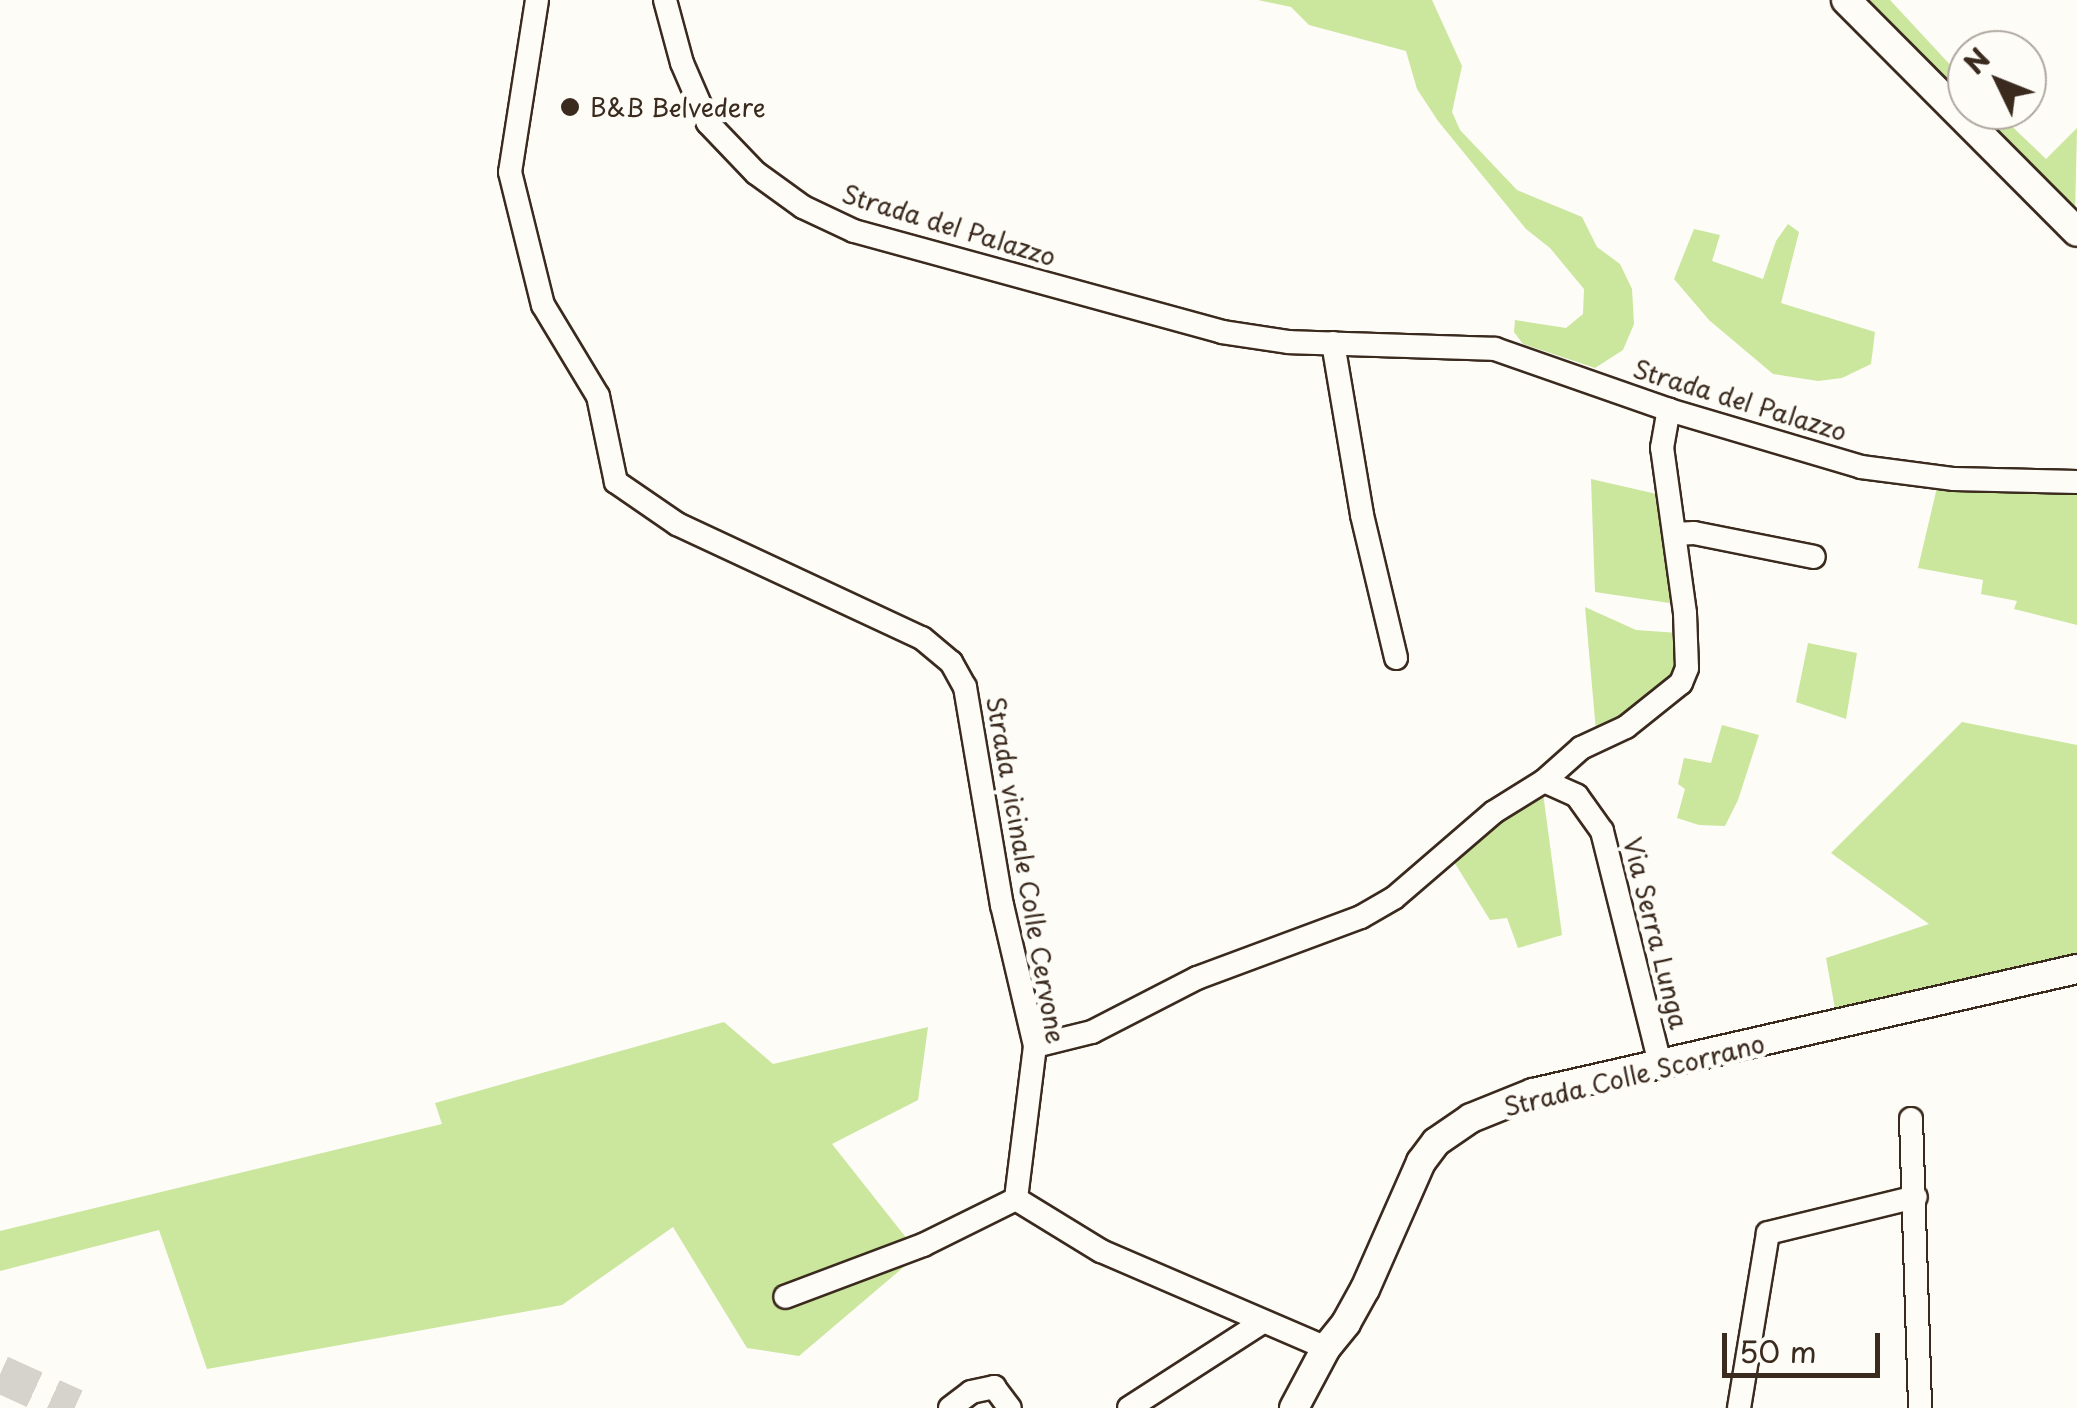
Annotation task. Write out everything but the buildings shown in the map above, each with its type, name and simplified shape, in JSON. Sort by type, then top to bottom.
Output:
[{"type":"street","name":"Strada vicinale Colle Cervone","points":[[537,0],[510,172],[542,304],[598,396],[612,444],[616,482],[677,524],[922,638],[951,662],[965,688],[1002,905],[1035,1046],[1016,1199]]},
{"type":"street","name":"Strada del Palazzo","points":[[664,0],[682,63],[708,123],[756,174],[803,207],[854,230],[1222,332],[1332,343],[1495,349],[1669,410],[1860,466],[1954,479],[2077,482]]},
{"type":"street","points":[[1846,0],[2077,232]]},
{"type":"street","points":[[1332,343],[1362,515],[1396,658]]},
{"type":"street","points":[[1035,1046],[1092,1032],[1197,978],[1361,917],[1394,898],[1494,812],[1544,782],[1581,748],[1626,727],[1686,676],[1685,613],[1662,448],[1669,410]]},
{"type":"street","points":[[1675,534],[1694,533],[1814,557]]},
{"type":"street","name":"Via Serra Lunga","points":[[1544,782],[1577,796],[1602,830],[1661,1068]]},
{"type":"street","name":"Strada Colle Scorrano","points":[[1294,1408],[1326,1348],[1346,1324],[1365,1288],[1422,1162],[1453,1128],[1533,1094],[1661,1068],[2077,969]]},
{"type":"street","points":[[1911,1119],[1920,1408]]},
{"type":"street","points":[[1739,1408],[1768,1234],[1916,1196]]},
{"type":"street","points":[[785,1297],[923,1244],[1016,1199],[1100,1251],[1261,1324],[1326,1348]]},
{"type":"street","points":[[1129,1408],[1261,1324]]},
{"type":"street","points":[[950,1408],[972,1392],[994,1388],[1010,1408]]},
{"type":"green space","points":[[1258,0],[1432,0],[1462,66],[1452,112],[1460,130],[1517,190],[1582,217],[1597,247],[1620,264],[1632,289],[1634,324],[1623,350],[1595,368],[1523,344],[1514,332],[1515,320],[1566,328],[1583,314],[1584,289],[1550,248],[1526,229],[1438,121],[1417,89],[1406,51],[1309,25],[1291,7]]},
{"type":"green space","points":[[1857,0],[1890,0],[1947,61],[1947,90]]},
{"type":"green space","points":[[2077,128],[2075,215],[1987,130],[2016,130],[2046,159]]},
{"type":"green space","points":[[1788,224],[1799,232],[1781,303],[1875,332],[1871,364],[1842,378],[1818,381],[1773,374],[1709,320],[1674,279],[1694,229],[1720,235],[1712,261],[1763,279],[1776,241]]},
{"type":"green space","points":[[1591,479],[1661,495],[1676,604],[1595,592]]},
{"type":"green space","points":[[1939,479],[2077,484],[2077,625],[2014,609],[2017,601],[1981,594],[1983,580],[1918,568]]},
{"type":"green space","points":[[1585,607],[1636,630],[1678,633],[1672,680],[1625,718],[1596,731]]},
{"type":"green space","points":[[1808,643],[1857,653],[1846,719],[1796,702]]},
{"type":"green space","points":[[1962,722],[2077,745],[2077,953],[1837,1020],[1826,958],[1929,924],[1831,853]]},
{"type":"green space","points":[[1722,725],[1759,735],[1738,800],[1725,826],[1699,825],[1677,818],[1685,789],[1678,784],[1684,758],[1711,763]]},
{"type":"green space","points":[[1543,793],[1562,935],[1518,948],[1507,918],[1490,920],[1451,857],[1488,825]]},
{"type":"green space","points":[[724,1022],[773,1064],[928,1027],[918,1100],[832,1144],[919,1254],[799,1356],[747,1348],[673,1227],[562,1305],[207,1369],[159,1230],[0,1271],[0,1231],[442,1124],[435,1103]]},
{"type":"tunnel","points":[[0,1374],[75,1408]]},
{"type":"place","name":"B&B Belvedere","points":[[570,107]]}]
